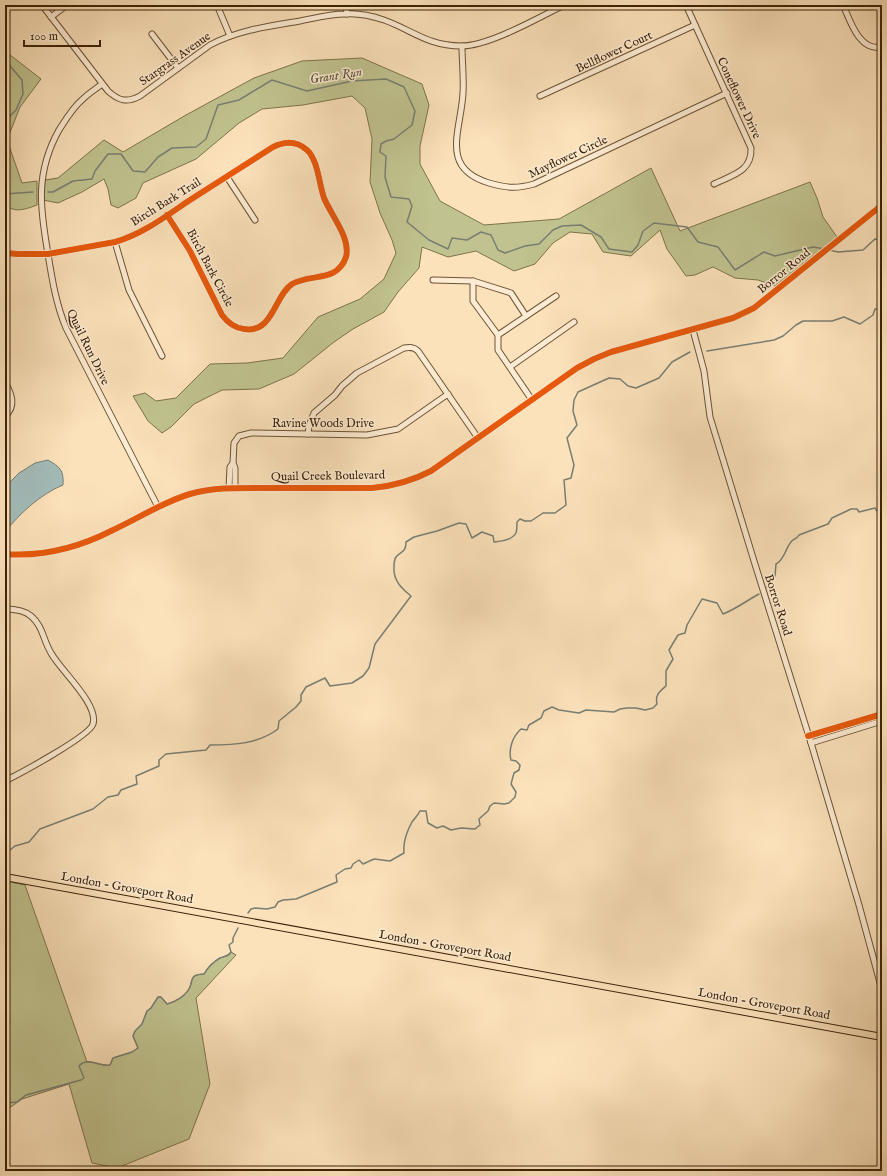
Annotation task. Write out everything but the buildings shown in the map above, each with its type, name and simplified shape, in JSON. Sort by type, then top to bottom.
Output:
[{"type":"main road","name":"London - Groveport Road","points":[[5,877],[882,1037]]},
{"type":"street","name":"Stargrass Avenue","points":[[42,5],[102,84],[117,99],[123,101],[140,96],[210,45],[230,36],[286,23],[329,15],[347,14],[369,16],[383,20],[424,40],[438,44],[462,46],[481,43],[497,37],[564,5]]},
{"type":"street","points":[[51,17],[67,5]]},
{"type":"street","points":[[217,5],[230,36]]},
{"type":"street","points":[[346,5],[347,14]]},
{"type":"street","name":"Coneflower Drive","points":[[686,5],[750,143],[752,154],[745,168],[714,184]]},
{"type":"street","points":[[842,5],[859,38],[869,45],[878,48],[882,46]]},
{"type":"street","name":"Bellflower Court","points":[[540,96],[695,25]]},
{"type":"street","points":[[152,34],[178,68]]},
{"type":"street","name":"Mayflower Circle","points":[[462,46],[464,92],[457,139],[457,157],[462,168],[472,176],[481,181],[507,188],[521,188],[534,184],[727,93]]},
{"type":"street","name":"Quail Run Drive","points":[[102,84],[83,99],[70,113],[47,155],[42,183],[42,224],[59,311],[66,328],[158,507]]},
{"type":"street","name":"Birch Bark Trail","points":[[5,253],[48,254],[115,242],[138,234],[273,147],[280,144],[287,143],[301,146],[311,154],[316,166]]},
{"type":"street","name":"Birch Bark Circle","points":[[168,215],[190,252],[226,321],[240,329],[248,330],[262,325],[267,321],[286,290],[292,285],[307,278],[319,278],[334,273],[344,262],[347,247],[345,240],[327,205],[322,192],[316,166]]},
{"type":"street","points":[[227,177],[255,220]]},
{"type":"street","name":"Borror Road","points":[[882,205],[754,308],[733,318],[693,330],[704,371],[710,417],[811,743],[859,905],[882,990]]},
{"type":"street","points":[[115,242],[129,290],[162,356]]},
{"type":"street","points":[[434,280],[474,281],[511,293],[526,316]]},
{"type":"street","points":[[474,281],[474,301],[498,335],[498,350],[532,400]]},
{"type":"street","points":[[498,335],[556,296]]},
{"type":"street","points":[[510,367],[574,322]]},
{"type":"street","name":"Quail Creek Boulevard","points":[[5,554],[33,554],[51,552],[77,546],[113,530],[158,507],[190,494],[216,489],[365,488],[390,486],[407,482],[431,471],[532,400],[594,359],[611,352],[693,330]]},
{"type":"street","points":[[308,434],[314,413],[357,373],[404,348],[410,347],[415,348],[418,351],[478,438]]},
{"type":"street","points":[[5,382],[13,403],[12,408],[5,416]]},
{"type":"street","name":"Ravine Woods Drive","points":[[232,488],[235,468],[233,463],[234,443],[239,436],[244,434],[367,434],[391,431],[398,428],[448,394]]},
{"type":"street","points":[[5,610],[14,609],[26,613],[39,624],[50,652],[89,704],[94,720],[93,726],[86,734],[36,765],[5,781]]},
{"type":"street","points":[[811,743],[882,720]]},
{"type":"green space","points":[[5,51],[41,79],[20,107],[7,140],[22,183],[37,181],[37,205],[20,210],[12,209],[5,204]]},
{"type":"green space","points":[[362,58],[422,84],[429,105],[420,146],[420,164],[440,201],[484,225],[559,219],[651,168],[680,231],[810,182],[823,217],[837,237],[775,286],[758,280],[735,278],[713,267],[695,275],[686,276],[667,249],[660,230],[631,256],[603,252],[592,234],[570,232],[553,243],[535,264],[514,271],[476,251],[448,257],[422,247],[419,268],[398,292],[384,312],[353,329],[334,342],[294,374],[259,389],[222,390],[194,404],[171,427],[162,433],[148,421],[133,396],[145,393],[156,401],[176,398],[210,364],[247,363],[283,358],[318,317],[360,299],[384,279],[396,253],[380,213],[370,182],[372,139],[365,108],[352,96],[303,105],[262,109],[239,123],[196,159],[143,183],[136,198],[118,208],[111,205],[108,189],[104,179],[82,192],[58,203],[43,200],[45,180],[58,178],[104,140],[123,152],[186,115],[254,78],[302,61]]},
{"type":"green space","points":[[5,881],[25,885],[87,1062],[110,1065],[113,1058],[132,1052],[138,1048],[133,1036],[135,1031],[142,1024],[147,1011],[151,1008],[158,997],[161,997],[167,1004],[177,1000],[188,990],[193,977],[204,974],[215,961],[228,956],[231,952],[236,955],[196,998],[210,1084],[189,1139],[117,1168],[92,1163],[69,1084],[22,1099],[5,1111]]},
{"type":"water","points":[[48,460],[56,465],[62,472],[63,485],[47,493],[31,505],[5,532],[5,487],[19,473],[35,463]]},
{"type":"waterway","name":"Grant Run","points":[[5,60],[22,80],[23,94],[16,110],[8,118],[5,117]]},
{"type":"waterway","name":"Grant Run","points":[[48,192],[53,192],[73,181],[92,179],[95,171],[108,154],[121,154],[133,171],[145,172],[158,157],[172,148],[196,147],[206,139],[218,105],[239,100],[272,80],[307,91],[352,81],[386,79],[404,87],[415,111],[412,125],[394,139],[381,144],[380,152],[386,156],[385,177],[391,197],[409,199],[412,206],[407,222],[429,240],[448,249],[452,238],[467,240],[481,232],[491,235],[498,250],[505,253],[525,246],[539,244],[553,230],[562,226],[581,225],[601,237],[609,249],[632,252],[638,245],[643,231],[654,223],[687,227],[698,242],[718,247],[735,270],[764,252],[775,256],[813,247],[825,249]]},
{"type":"waterway","name":"Grant Run","points":[[5,194],[33,192]]},
{"type":"waterway","name":"Grant Run","points":[[829,250],[838,252],[863,250],[875,239],[882,241]]},
{"type":"waterway","points":[[707,351],[774,340],[783,336],[803,321],[832,321],[844,317],[860,324],[873,315],[875,309],[882,309]]},
{"type":"waterway","points":[[5,854],[15,846],[29,842],[40,829],[93,809],[108,797],[118,795],[121,790],[137,784],[136,776],[159,766],[159,760],[166,754],[206,750],[210,745],[246,743],[262,738],[278,729],[279,721],[301,701],[301,695],[306,687],[325,678],[330,686],[352,683],[363,676],[369,668],[375,644],[411,596],[398,583],[394,572],[395,559],[404,550],[406,542],[414,537],[459,523],[466,524],[472,538],[482,532],[493,536],[494,542],[503,541],[509,539],[516,533],[517,522],[520,519],[531,521],[543,513],[555,513],[566,505],[564,480],[571,478],[574,465],[567,438],[577,425],[573,411],[574,400],[578,392],[609,378],[620,379],[628,386],[636,388],[659,378],[672,362],[690,352]]},
{"type":"waterway","points":[[767,587],[775,576],[776,564],[783,557],[791,542],[799,535],[828,524],[832,518],[851,509],[857,509],[859,512],[875,508],[877,511],[882,512]]},
{"type":"waterway","points":[[248,913],[251,909],[255,908],[267,909],[275,907],[278,902],[296,899],[337,882],[336,875],[345,869],[351,868],[353,864],[359,860],[363,864],[374,859],[390,861],[404,853],[407,833],[412,822],[420,811],[426,811],[428,823],[437,828],[443,826],[451,830],[461,828],[475,829],[480,825],[479,819],[488,811],[490,806],[494,803],[509,803],[515,797],[516,792],[511,784],[514,773],[519,770],[520,765],[516,761],[511,760],[510,752],[514,739],[521,729],[527,730],[529,725],[541,718],[544,711],[552,707],[559,710],[579,713],[586,710],[614,712],[627,708],[645,710],[653,708],[657,704],[658,694],[666,686],[666,671],[673,659],[669,650],[678,635],[685,633],[687,625],[702,599],[717,603],[723,614],[759,594]]},
{"type":"waterway","points":[[5,1103],[17,1102],[26,1095],[81,1080],[84,1078],[79,1066],[82,1063],[90,1062],[110,1065],[113,1058],[132,1052],[138,1048],[133,1036],[135,1031],[142,1024],[147,1011],[151,1008],[158,997],[161,997],[167,1004],[183,996],[190,987],[193,977],[204,974],[215,961],[230,954],[231,952],[229,945],[233,942],[233,938],[238,928]]},
{"type":"cycle path","points":[[5,253],[48,254],[125,239],[154,224],[163,218],[172,212],[190,200],[273,147],[291,143],[303,147],[311,154],[314,160],[324,198],[340,227],[346,242],[346,257],[342,265],[336,271],[292,284],[286,290],[272,313],[261,326],[254,329],[237,328],[222,315],[190,251],[167,215]]},
{"type":"cycle path","points":[[5,554],[33,554],[61,550],[74,546],[100,536],[170,501],[199,492],[238,488],[372,488],[388,486],[417,478],[431,471],[577,368],[594,359],[611,352],[733,318],[754,308],[882,205]]},
{"type":"cycle path","points":[[808,736],[882,714]]}]
